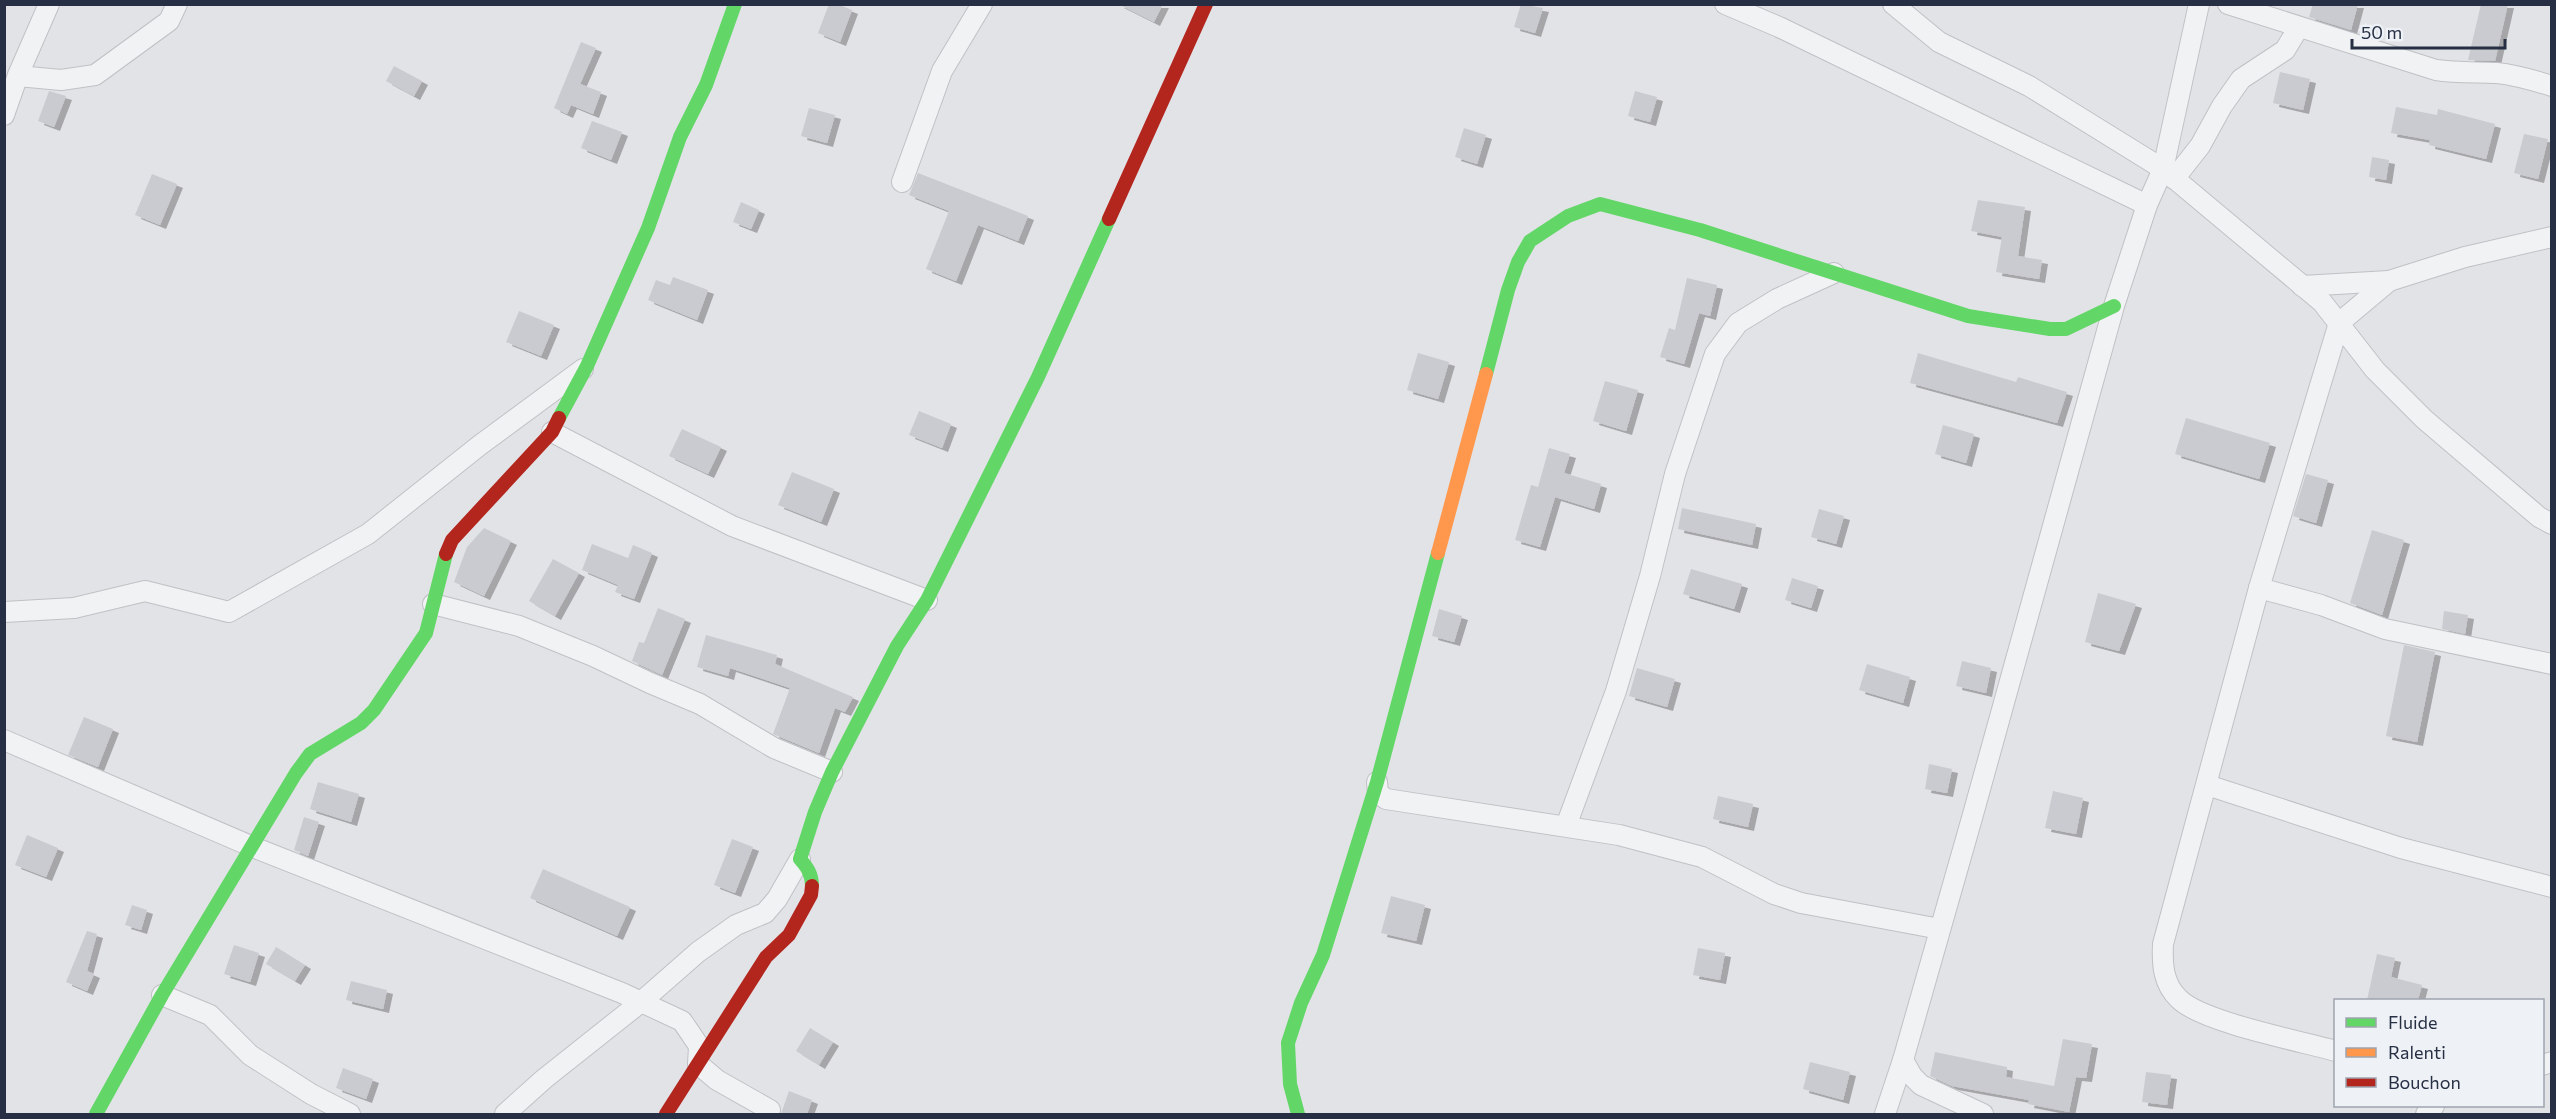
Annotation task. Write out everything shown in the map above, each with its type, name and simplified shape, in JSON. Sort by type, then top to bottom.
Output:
[{"type":"street","points":[[4,115],[49,4]]},
{"type":"street","points":[[18,76],[61,80],[95,75],[169,21],[177,4]]},
{"type":"street","points":[[96,1114],[162,995],[296,773],[310,754],[361,723],[374,710],[426,633],[442,564],[452,540],[552,432],[588,366],[648,228],[680,137],[706,85],[735,4]]},
{"type":"street","points":[[902,182],[942,71],[982,4]]},
{"type":"street","points":[[505,1114],[698,952],[736,925],[765,913],[777,899],[800,859],[815,812],[832,772],[897,646],[927,600],[1038,377],[1206,4]]},
{"type":"street","points":[[1725,4],[1779,27],[2147,205]]},
{"type":"street","points":[[1893,4],[1939,42],[2029,86],[2168,174],[2322,302],[2375,370],[2424,419],[2539,517],[2552,524]]},
{"type":"street","points":[[2168,174],[2199,4]]},
{"type":"street","points":[[2228,4],[2436,70],[2459,74],[2495,73],[2520,76],[2552,86]]},
{"type":"street","points":[[1886,1114],[2114,306],[2147,205],[2168,174],[2200,146],[2222,106],[2241,80],[2284,50],[2299,27]]},
{"type":"street","points":[[1298,1114],[1290,1084],[1288,1043],[1301,1003],[1323,955],[1377,782],[1508,290],[1518,262],[1530,241],[1568,216],[1600,204],[1700,230],[1968,316],[2050,330],[2066,328],[2114,306]]},
{"type":"street","points":[[2302,286],[2389,281],[2465,256],[2552,237]]},
{"type":"street","points":[[1566,826],[1616,691],[1650,576],[1675,474],[1715,354],[1738,323],[1777,299],[1834,273]]},
{"type":"street","points":[[2334,1050],[2199,1014],[2178,999],[2167,982],[2162,966],[2163,944],[2259,588],[2339,323],[2389,281]]},
{"type":"street","points":[[4,612],[74,608],[145,591],[229,612],[368,534],[480,445],[588,366]]},
{"type":"street","points":[[552,432],[732,526],[927,600]]},
{"type":"street","points":[[2259,588],[2321,605],[2385,629],[2552,664]]},
{"type":"street","points":[[433,604],[519,626],[593,656],[650,684],[700,704],[774,748],[832,772]]},
{"type":"street","points":[[4,740],[253,847],[641,1002],[682,1021],[699,1046],[698,1064]]},
{"type":"street","points":[[1377,782],[1378,793],[1386,799],[1619,835],[1702,857],[1774,894],[1801,903],[1940,929]]},
{"type":"street","points":[[2207,785],[2401,848],[2552,887]]},
{"type":"street","points":[[666,1114],[766,957],[789,935],[811,895],[812,879],[800,859]]},
{"type":"street","points":[[162,995],[210,1015],[250,1054],[311,1094],[350,1114]]},
{"type":"street","points":[[1903,1060],[1912,1076],[1921,1085],[1983,1114]]},
{"type":"street","points":[[698,1064],[717,1080],[770,1110]]},
{"type":"building","points":[[829,4],[837,4],[852,10],[840,42],[818,33]]},
{"type":"building","points":[[1118,4],[1163,4],[1154,22]]},
{"type":"building","points":[[1521,4],[1543,8],[1535,33],[1514,27]]},
{"type":"building","points":[[2313,4],[2358,4],[2351,30],[2309,17]]},
{"type":"building","points":[[2481,4],[2508,4],[2495,61],[2468,60]]},
{"type":"building","points":[[581,42],[596,48],[580,84],[601,92],[593,114],[571,105],[567,114],[554,108]]},
{"type":"building","points":[[394,66],[422,81],[414,96],[386,81]]},
{"type":"building","points":[[2280,72],[2310,79],[2303,110],[2273,103]]},
{"type":"building","points":[[49,91],[66,96],[54,127],[38,121]]},
{"type":"building","points":[[1635,91],[1657,97],[1650,122],[1628,116]]},
{"type":"building","points":[[2396,107],[2437,115],[2438,109],[2495,124],[2486,159],[2429,145],[2430,140],[2391,133]]},
{"type":"building","points":[[809,108],[835,115],[827,143],[801,136]]},
{"type":"building","points":[[592,121],[622,132],[611,160],[581,148]]},
{"type":"building","points":[[1464,128],[1486,135],[1477,164],[1455,157]]},
{"type":"building","points":[[2524,134],[2548,139],[2538,179],[2514,173]]},
{"type":"building","points":[[2372,157],[2389,160],[2386,180],[2369,177]]},
{"type":"building","points":[[918,173],[1028,216],[1018,241],[978,225],[956,281],[926,269],[949,211],[909,195]]},
{"type":"building","points":[[152,174],[177,184],[160,225],[135,215]]},
{"type":"building","points":[[1978,200],[2025,207],[2018,256],[2042,260],[2039,279],[1996,272],[2002,237],[1971,231]]},
{"type":"building","points":[[741,202],[759,210],[751,229],[733,222]]},
{"type":"building","points":[[673,277],[708,290],[697,320],[648,300],[656,280],[670,285]]},
{"type":"building","points":[[1687,278],[1717,285],[1710,316],[1699,313],[1684,364],[1660,357],[1669,328],[1675,330]]},
{"type":"building","points":[[519,311],[554,325],[541,356],[506,342]]},
{"type":"building","points":[[1418,353],[1449,362],[1438,399],[1407,390]]},
{"type":"building","points":[[1918,353],[2016,382],[2018,377],[2067,392],[2057,423],[1910,383]]},
{"type":"building","points":[[1605,381],[1638,390],[1626,431],[1593,421]]},
{"type":"building","points":[[919,411],[951,424],[942,448],[909,435]]},
{"type":"building","points":[[2186,418],[2270,443],[2259,479],[2175,454]]},
{"type":"building","points":[[1943,425],[1974,434],[1966,463],[1935,454]]},
{"type":"building","points":[[682,429],[721,447],[708,474],[669,456]]},
{"type":"building","points":[[1549,448],[1570,454],[1564,473],[1601,484],[1594,509],[1555,497],[1540,547],[1515,540],[1531,485],[1538,487]]},
{"type":"building","points":[[792,472],[834,489],[821,522],[778,505]]},
{"type":"building","points":[[2306,474],[2328,480],[2316,523],[2293,516]]},
{"type":"building","points":[[1682,508],[1756,524],[1752,545],[1678,529]]},
{"type":"building","points":[[1819,509],[1844,516],[1836,544],[1811,537]]},
{"type":"building","points":[[484,528],[511,541],[484,596],[454,582],[467,547]]},
{"type":"building","points":[[2372,530],[2404,540],[2382,615],[2350,603]]},
{"type":"building","points":[[592,544],[628,558],[633,545],[652,553],[634,599],[615,592],[618,585],[582,570]]},
{"type":"building","points":[[553,559],[579,573],[555,616],[529,601]]},
{"type":"building","points":[[1691,569],[1742,584],[1734,609],[1683,594]]},
{"type":"building","points":[[1792,578],[1818,586],[1811,608],[1785,600]]},
{"type":"building","points":[[2098,593],[2136,604],[2119,651],[2085,642]]},
{"type":"building","points":[[658,608],[685,619],[662,675],[632,661],[639,642],[644,643]]},
{"type":"building","points":[[1439,609],[1462,616],[1454,642],[1432,636]]},
{"type":"building","points":[[2444,611],[2468,615],[2465,634],[2442,629]]},
{"type":"building","points":[[706,635],[777,655],[775,664],[853,697],[845,712],[835,708],[819,753],[773,734],[790,688],[730,668],[728,676],[697,667]]},
{"type":"building","points":[[2404,645],[2435,652],[2417,742],[2386,736]]},
{"type":"building","points":[[1962,661],[1991,668],[1986,693],[1956,686]]},
{"type":"building","points":[[1867,664],[1910,677],[1903,703],[1859,690]]},
{"type":"building","points":[[1637,668],[1675,679],[1667,707],[1629,696]]},
{"type":"building","points":[[84,717],[113,729],[98,767],[68,755]]},
{"type":"building","points":[[1929,764],[1952,769],[1947,793],[1925,789]]},
{"type":"building","points":[[318,782],[359,794],[351,822],[310,809]]},
{"type":"building","points":[[2053,791],[2083,798],[2076,834],[2045,828]]},
{"type":"building","points":[[1718,796],[1753,804],[1748,827],[1713,819]]},
{"type":"building","points":[[304,817],[319,822],[308,856],[294,850]]},
{"type":"building","points":[[27,835],[58,848],[46,877],[15,865]]},
{"type":"building","points":[[732,839],[753,847],[735,893],[714,885]]},
{"type":"building","points":[[543,869],[630,907],[617,936],[530,898]]},
{"type":"building","points":[[1391,896],[1425,905],[1416,941],[1381,933]]},
{"type":"building","points":[[132,905],[147,910],[141,930],[125,925]]},
{"type":"building","points":[[87,931],[97,934],[87,971],[94,974],[87,991],[66,982]]},
{"type":"building","points":[[234,945],[259,953],[250,982],[224,974]]},
{"type":"building","points":[[276,947],[305,965],[295,981],[266,964]]},
{"type":"building","points":[[1698,948],[1725,953],[1720,980],[1693,975]]},
{"type":"building","points":[[2377,954],[2395,958],[2391,977],[2422,985],[2418,999],[2367,999]]},
{"type":"building","points":[[351,981],[387,990],[383,1009],[346,1000]]},
{"type":"building","points":[[810,1028],[833,1042],[819,1065],[796,1051]]},
{"type":"building","points":[[2063,1039],[2092,1044],[2086,1078],[2076,1077],[2069,1112],[2028,1104],[2029,1100],[1952,1086],[1930,1076],[1935,1052],[2007,1067],[2006,1077],[2054,1086]]},
{"type":"building","points":[[1810,1062],[1850,1072],[1843,1100],[1803,1089]]},
{"type":"building","points":[[343,1068],[373,1079],[366,1099],[336,1088]]},
{"type":"building","points":[[2146,1072],[2171,1075],[2167,1105],[2142,1102]]},
{"type":"building","points":[[789,1091],[812,1100],[807,1114],[781,1114]]},
{"type":"traffic: fast","points":[[559,418],[587,366],[648,228],[680,137],[706,85],[735,4]]},
{"type":"traffic: fast","points":[[1486,374],[1508,290],[1518,262],[1530,241],[1568,216],[1600,204],[1700,230],[1968,316],[2050,329],[2066,329],[2114,306]]},
{"type":"traffic: fast","points":[[812,886],[809,871],[800,859],[815,812],[832,772],[897,646],[927,600],[1038,377],[1109,219]]},
{"type":"traffic: fast","points":[[1298,1114],[1290,1084],[1288,1043],[1301,1003],[1323,955],[1377,782],[1438,553]]},
{"type":"traffic: fast","points":[[96,1114],[162,995],[296,773],[310,754],[361,723],[374,710],[426,633],[446,554]]},
{"type":"traffic: slow","points":[[1438,553],[1486,374]]},
{"type":"traffic: jam","points":[[1109,219],[1206,4]]},
{"type":"traffic: jam","points":[[446,554],[452,540],[552,432],[559,418]]},
{"type":"traffic: jam","points":[[666,1114],[766,957],[789,935],[811,895],[812,886]]}]
